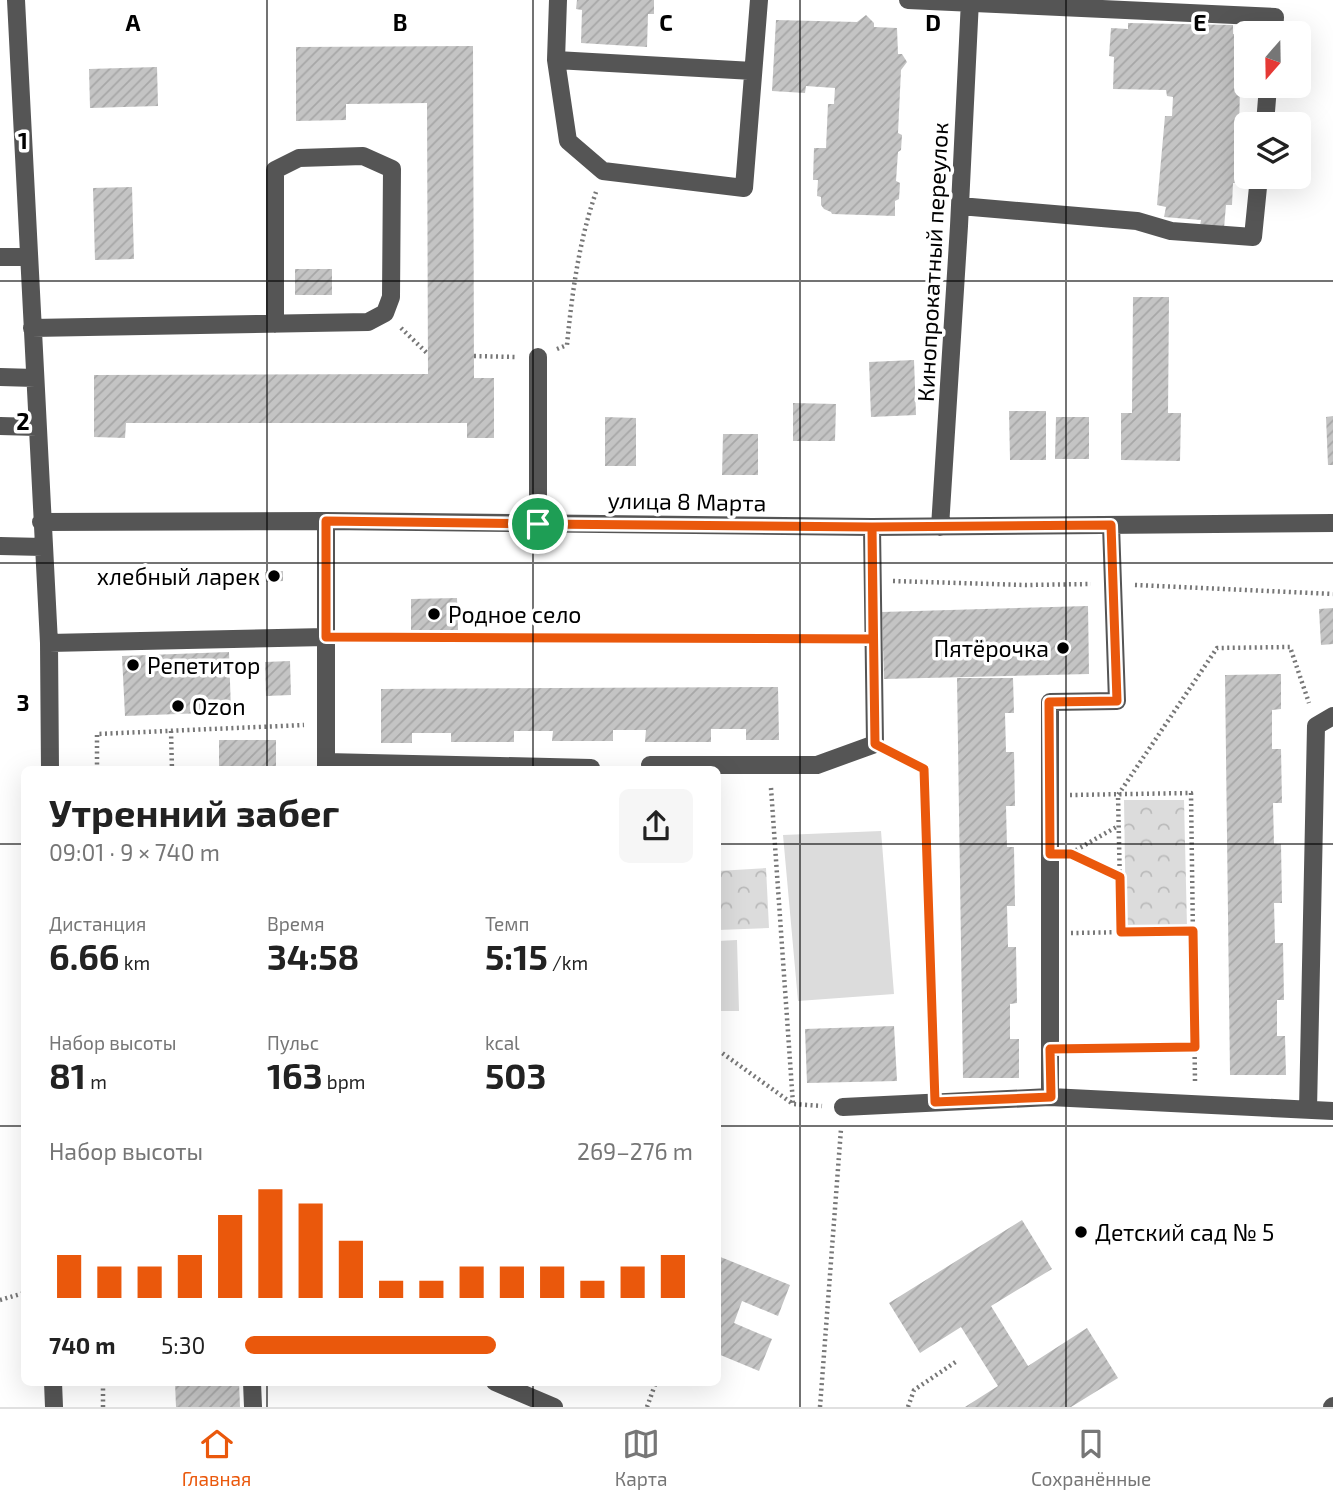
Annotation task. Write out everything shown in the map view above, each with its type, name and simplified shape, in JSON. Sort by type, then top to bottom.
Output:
[{"type":"street","points":[[16,0],[49,642],[50,766]]},
{"type":"street","points":[[558,0],[556,60],[568,141],[603,171],[744,188],[758,0]]},
{"type":"street","points":[[908,0],[1275,17],[1274,21]]},
{"type":"street","name":"Кинопрокатный переулок","points":[[940,527],[970,1]]},
{"type":"street","points":[[556,60],[753,71]]},
{"type":"street","points":[[33,328],[275,324],[368,322],[384,313],[391,297],[392,169],[363,156],[299,158],[275,170],[275,324]]},
{"type":"street","points":[[960,206],[1137,221],[1171,230],[1253,237],[1258,189]]},
{"type":"street","points":[[0,257],[28,257]]},
{"type":"street","points":[[538,357],[538,524]]},
{"type":"street","points":[[0,377],[35,378]]},
{"type":"street","points":[[0,426],[37,427]]},
{"type":"street","points":[[326,521],[326,766]]},
{"type":"street","name":"улица 8 Марта","points":[[41,522],[326,521],[872,527],[1333,523]]},
{"type":"street","points":[[1051,1097],[1049,702],[1117,701],[1111,525]]},
{"type":"street","points":[[650,765],[817,765],[875,744],[872,527]]},
{"type":"street","points":[[0,546],[43,547]]},
{"type":"street","points":[[49,642],[326,637]]},
{"type":"street","points":[[1308,1110],[1316,726],[1333,716]]},
{"type":"street","points":[[843,1107],[1051,1097],[1333,1111]]},
{"type":"street","points":[[53,1386],[54,1407]]},
{"type":"street","points":[[252,1386],[253,1407]]},
{"type":"street","points":[[504,1386],[554,1407]]},
{"type":"path","points":[[474,356],[538,357],[567,345],[571,304],[586,220],[603,171]]},
{"type":"path","points":[[384,313],[428,354]]},
{"type":"path","points":[[326,637],[873,639]]},
{"type":"path","points":[[1121,932],[1118,794],[1217,648],[1290,647],[1316,726]]},
{"type":"path","points":[[97,766],[97,734],[326,724]]},
{"type":"path","points":[[171,731],[172,766]]},
{"type":"path","points":[[875,744],[924,769],[935,1102]]},
{"type":"path","points":[[770,765],[793,1104]]},
{"type":"path","points":[[1050,796],[1191,793],[1195,1081],[1208,1082]]},
{"type":"path","points":[[1071,854],[1119,825]]},
{"type":"path","points":[[1050,854],[1071,854],[1120,877]]},
{"type":"path","points":[[1050,933],[1193,931]]},
{"type":"path","points":[[1050,1049],[1195,1047]]},
{"type":"path","points":[[721,1052],[793,1104],[843,1107],[820,1407]]},
{"type":"path","points":[[0,1300],[21,1294]]},
{"type":"path","points":[[908,1407],[914,1390],[957,1362]]},
{"type":"path","points":[[103,1386],[103,1407]]},
{"type":"path","points":[[647,1407],[655,1386]]},
{"type":"green space","points":[[1124,800],[1184,800],[1187,927],[1126,928]]},
{"type":"green space","points":[[881,831],[894,994],[798,1001],[783,835]]},
{"type":"green space","points":[[766,868],[769,928],[721,930],[721,871]]},
{"type":"green space","points":[[737,940],[739,1011],[721,1011],[721,941]]},
{"type":"building","points":[[577,0],[654,0],[654,14],[648,14],[647,47],[581,43],[582,10],[576,9]]},
{"type":"building","points":[[866,15],[874,23],[874,27],[897,28],[898,54],[902,54],[907,62],[901,70],[898,133],[902,135],[896,181],[900,183],[899,199],[895,201],[895,216],[832,214],[821,205],[821,197],[817,196],[818,180],[813,180],[814,148],[826,148],[828,104],[834,104],[835,88],[806,86],[805,93],[772,91],[776,20],[857,22]]},
{"type":"building","points":[[1128,23],[1233,25],[1234,98],[1240,98],[1239,112],[1234,112],[1234,183],[1232,205],[1226,205],[1224,228],[1200,226],[1201,220],[1164,217],[1166,207],[1157,205],[1165,116],[1172,116],[1173,97],[1167,96],[1166,90],[1113,89],[1114,57],[1109,56],[1111,28],[1128,29]]},
{"type":"building","points":[[473,46],[474,378],[494,378],[494,438],[467,438],[467,423],[126,423],[125,438],[94,437],[94,375],[428,374],[427,103],[346,104],[346,120],[296,121],[296,47]]},
{"type":"building","points":[[157,67],[158,106],[90,108],[89,69]]},
{"type":"building","points":[[132,187],[134,259],[95,260],[93,188]]},
{"type":"building","points":[[295,269],[332,269],[332,295],[295,295]]},
{"type":"building","points":[[1133,297],[1169,297],[1168,413],[1181,413],[1180,461],[1121,460],[1121,413],[1132,413]]},
{"type":"building","points":[[914,360],[916,415],[871,417],[869,362]]},
{"type":"building","points":[[793,403],[836,404],[835,441],[793,441]]},
{"type":"building","points":[[1009,411],[1046,411],[1046,460],[1010,460]]},
{"type":"building","points":[[1333,416],[1333,465],[1328,465],[1326,417]]},
{"type":"building","points":[[605,417],[636,418],[636,466],[605,466]]},
{"type":"building","points":[[1056,417],[1089,417],[1089,459],[1055,459]]},
{"type":"building","points":[[723,434],[758,434],[758,475],[722,475]]},
{"type":"building","points":[[283,571],[283,581],[266,582],[265,572]]},
{"type":"building","name":"Родное село","points":[[457,598],[458,630],[411,630],[411,599]]},
{"type":"building","points":[[1088,606],[1089,674],[884,679],[882,612]]},
{"type":"building","points":[[1333,608],[1333,644],[1321,645],[1319,609]]},
{"type":"building","points":[[229,652],[231,712],[125,716],[122,656]]},
{"type":"building","points":[[290,661],[291,695],[266,696],[265,662]]},
{"type":"building","points":[[1281,674],[1281,709],[1272,710],[1272,749],[1281,749],[1282,803],[1273,803],[1274,844],[1281,844],[1282,903],[1274,903],[1275,943],[1283,943],[1284,1000],[1277,1000],[1277,1036],[1285,1036],[1286,1075],[1230,1075],[1225,675]]},
{"type":"building","points":[[957,678],[1013,678],[1014,713],[1005,713],[1006,752],[1014,752],[1015,806],[1006,806],[1007,847],[1014,847],[1015,906],[1007,906],[1008,947],[1016,947],[1017,1003],[1010,1004],[1010,1039],[1019,1039],[1019,1078],[963,1078]]},
{"type":"building","points":[[778,687],[779,740],[746,740],[746,729],[711,729],[711,742],[645,742],[646,730],[613,730],[613,741],[552,741],[553,731],[514,731],[514,742],[451,742],[451,733],[412,733],[412,743],[381,743],[381,689]]},
{"type":"building","points":[[219,740],[276,740],[276,766],[219,766]]},
{"type":"building","points":[[894,1026],[897,1081],[807,1083],[805,1029]]},
{"type":"building","points":[[1022,1220],[1052,1269],[991,1306],[1028,1366],[1087,1328],[1118,1378],[1071,1407],[965,1407],[998,1386],[961,1327],[920,1353],[889,1303]]},
{"type":"building","points":[[721,1257],[790,1285],[778,1316],[742,1301],[734,1323],[772,1339],[759,1371],[721,1355]]},
{"type":"building","points":[[175,1386],[239,1386],[240,1407],[176,1407]]},
{"type":"place","name":"хлебный ларек","points":[[274,576]]},
{"type":"place","name":"Родное село","points":[[434,614]]},
{"type":"place","name":"Пятёрочка","points":[[1063,648]]},
{"type":"place","name":"Репетитор","points":[[133,665]]},
{"type":"place","name":"Ozon","points":[[178,706]]},
{"type":"place","name":"Детский сад № 5","points":[[1081,1232]]},
{"type":"route","points":[[538,524],[326,521],[326,637],[873,639],[872,527],[1111,525],[1117,701],[1049,702],[1050,854],[1071,854],[1120,877],[1121,932],[1193,931],[1195,1047],[1050,1049],[1051,1097],[935,1102],[924,769],[875,744],[872,527],[538,524]]}]
